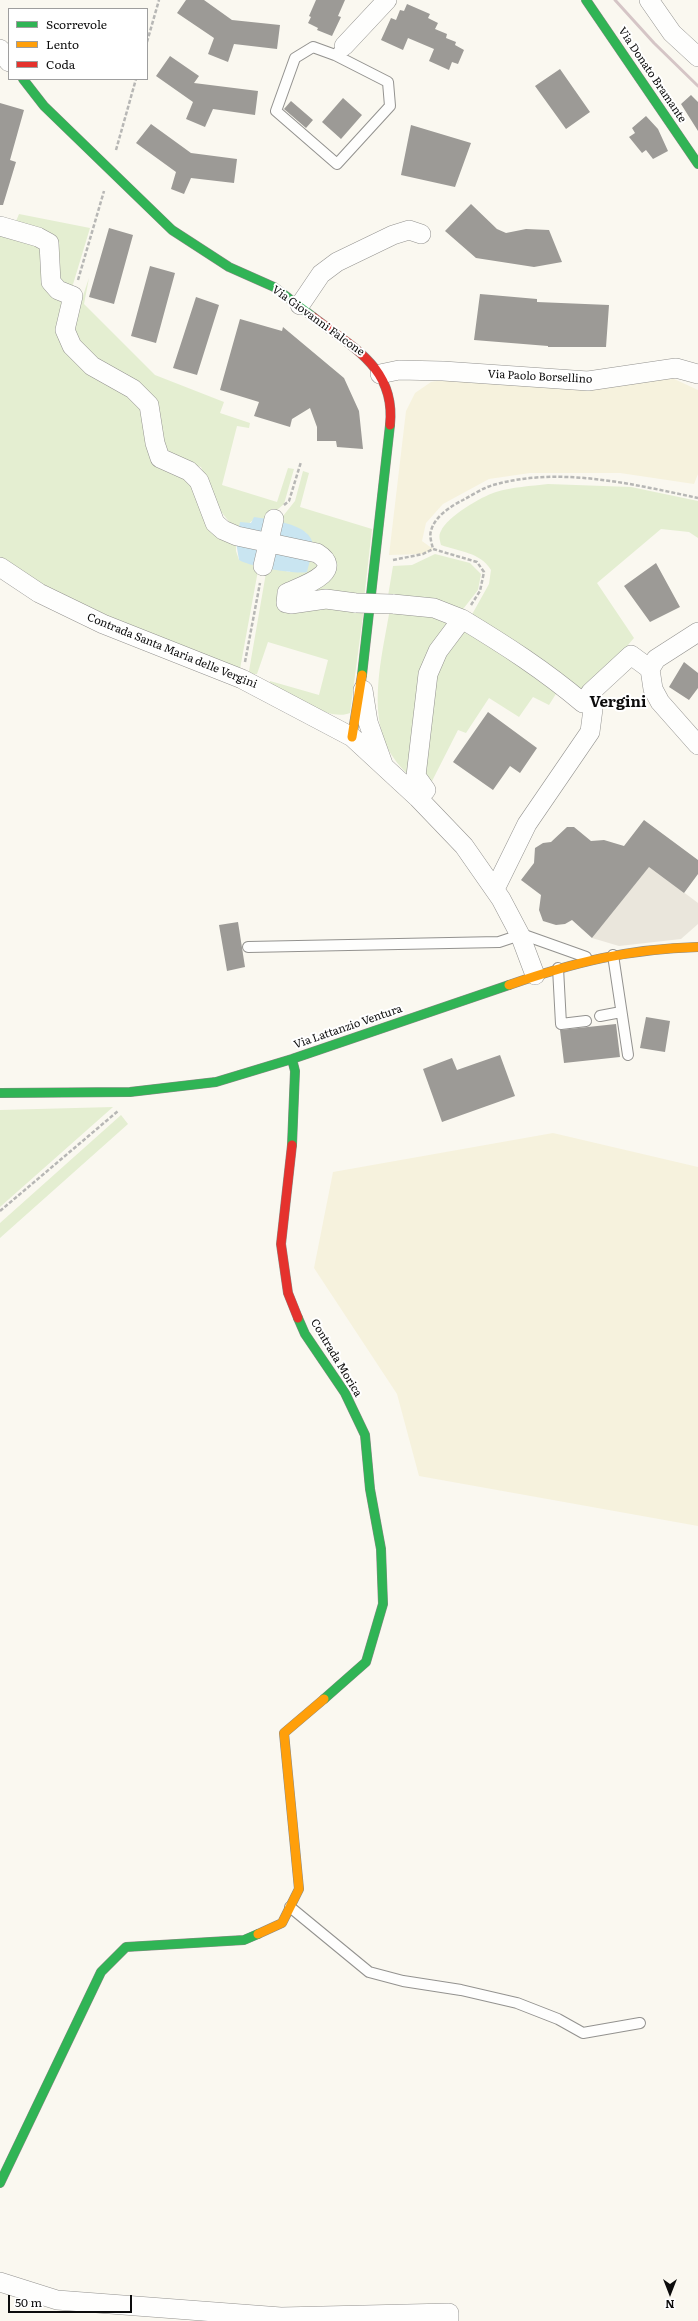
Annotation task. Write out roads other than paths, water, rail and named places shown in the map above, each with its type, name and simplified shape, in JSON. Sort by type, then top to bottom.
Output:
[{"type":"street","points":[[340,50],[387,0]]},
{"type":"street","name":"Via Donato Bramante","points":[[586,0],[698,164]]},
{"type":"street","points":[[649,0],[672,33],[698,57]]},
{"type":"street","points":[[0,49],[8,61]]},
{"type":"street","name":"Via Giovanni Falcone","points":[[24,80],[44,106],[172,230],[229,267],[274,287],[300,305],[370,360],[380,374],[385,386],[390,415],[362,674],[352,736]]},
{"type":"street","points":[[0,226],[38,237],[49,243],[50,282],[58,290],[73,296],[65,330],[72,346],[92,366],[133,389],[149,405],[155,443],[160,458],[189,471],[199,481],[215,523],[223,530],[237,536],[317,553],[326,561],[325,572],[315,581],[287,593],[286,603],[291,604],[326,599],[356,603],[393,604],[434,608],[462,619],[519,653],[546,672],[587,697],[593,709],[590,732],[527,824],[496,889]]},
{"type":"street","points":[[300,305],[322,274],[337,262],[393,234],[409,230],[421,234]]},
{"type":"street","name":"Via Paolo Borsellino","points":[[380,374],[398,370],[443,370],[588,381],[676,368],[698,374]]},
{"type":"street","points":[[263,566],[274,520]]},
{"type":"street","name":"Contrada Santa Maria delle Vergini","points":[[0,567],[39,593],[103,624],[242,678],[352,736],[418,798],[464,846],[496,889],[520,935],[535,975]]},
{"type":"street","points":[[418,798],[426,790],[416,776],[428,674],[438,651],[462,619]]},
{"type":"street","points":[[698,632],[656,659],[650,670],[653,689],[660,702],[698,745]]},
{"type":"street","points":[[587,697],[630,655],[650,670]]},
{"type":"street","name":"Via Giovanni Falcone","points":[[362,674],[363,700],[368,722],[384,767]]},
{"type":"street","name":"Via Lattanzio Ventura","points":[[0,1093],[130,1092],[216,1082],[292,1059],[558,968],[613,955],[663,948],[698,947]]},
{"type":"street","name":"Contrada Morica","points":[[290,1907],[299,1889],[284,1732],[366,1662],[384,1604],[382,1549],[370,1489],[365,1435],[345,1393],[305,1334],[288,1293],[281,1244],[291,1159],[295,1071],[292,1059]]},
{"type":"street","points":[[0,2183],[101,1972],[126,1947],[244,1940],[282,1923],[290,1907]]},
{"type":"street","points":[[0,2282],[57,2300],[280,2317],[449,2313],[449,2321]]},
{"type":"lane","points":[[313,47],[340,50],[388,82],[390,106],[337,164],[276,111],[295,58],[313,47]]},
{"type":"lane","points":[[248,947],[499,942],[520,935],[535,938],[594,960]]},
{"type":"lane","points":[[613,955],[628,1055]]},
{"type":"lane","points":[[558,968],[561,1024],[586,1021]]},
{"type":"lane","points":[[600,1016],[621,1012]]},
{"type":"lane","points":[[290,1907],[369,1972],[403,1982],[461,1990],[517,2003],[558,2019],[583,2033],[640,2023]]},
{"type":"water","points":[[254,517],[287,523],[303,530],[309,535],[312,541],[312,548],[307,572],[302,573],[273,569],[252,565],[239,560],[236,542],[240,522],[251,523]]},
{"type":"railway","points":[[615,0],[654,43],[698,86]]},
{"type":"district","name":"Vergini","points":[[618,703]]}]
